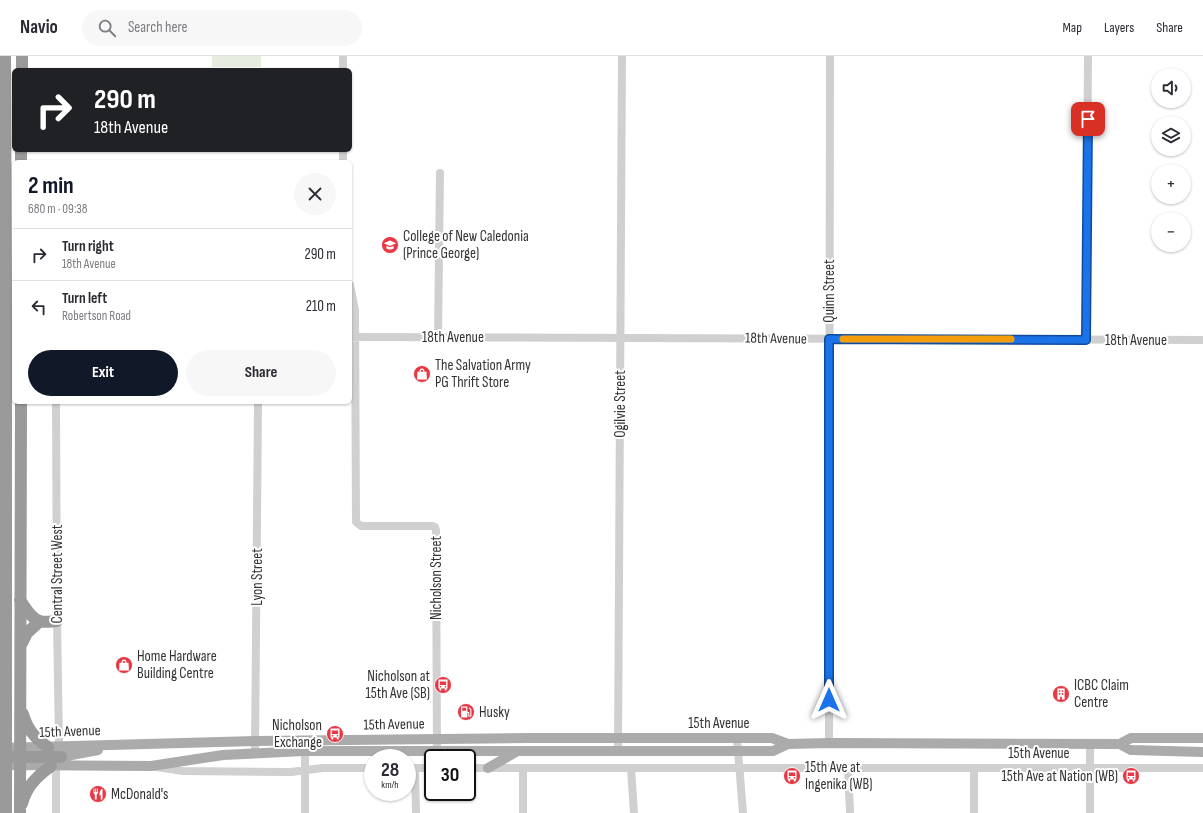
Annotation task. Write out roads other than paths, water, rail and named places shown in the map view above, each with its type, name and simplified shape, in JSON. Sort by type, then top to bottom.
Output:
[{"type":"highway","points":[[5,56],[6,319],[3,377],[6,702],[3,765],[6,809]]},
{"type":"highway","points":[[22,56],[22,68]]},
{"type":"highway","points":[[6,319],[12,328]]},
{"type":"highway","points":[[20,813],[21,404]]},
{"type":"highway","points":[[20,599],[26,610],[40,621],[57,621]]},
{"type":"highway","points":[[20,647],[27,633],[40,621]]},
{"type":"highway","points":[[20,701],[24,720],[30,731],[38,741],[55,756]]},
{"type":"highway","points":[[0,725],[6,702]]},
{"type":"highway","points":[[3,765],[13,756],[55,756]]},
{"type":"highway","points":[[20,813],[24,795],[31,784],[55,756]]},
{"type":"highway","points":[[0,788],[6,809]]},
{"type":"main road","name":"15th Avenue","points":[[3,748],[20,756],[55,756],[151,766],[223,755],[255,753],[304,745],[436,739],[772,738],[788,744],[1090,743],[1120,744],[1131,750],[1203,752]]},
{"type":"main road","name":"15th Avenue","points":[[1120,744],[1130,738],[1203,738]]},
{"type":"main road","name":"15th Avenue","points":[[55,756],[109,749],[124,744],[256,741],[304,745],[424,750]]},
{"type":"main road","name":"15th Avenue","points":[[476,751],[773,751],[788,744]]},
{"type":"main road","points":[[488,768],[517,751]]},
{"type":"street","points":[[343,56],[343,68]]},
{"type":"street","name":"Ogilvie Street","points":[[618,751],[622,56]]},
{"type":"street","name":"Quinn Street","points":[[829,743],[830,56]]},
{"type":"street","points":[[1086,340],[1088,56]]},
{"type":"street","points":[[438,337],[440,173]]},
{"type":"street","points":[[352,295],[355,310],[352,337]]},
{"type":"street","name":"18th Avenue","points":[[352,337],[1203,340]]},
{"type":"street","name":"Nicholson Street","points":[[352,337],[356,522],[361,526],[433,526],[436,530],[437,749]]},
{"type":"street","name":"Central Street West","points":[[56,404],[56,813]]},
{"type":"street","name":"Lyon Street","points":[[255,753],[258,404]]},
{"type":"street","points":[[737,738],[743,813]]},
{"type":"street","points":[[1090,743],[1090,813]]},
{"type":"street","points":[[304,745],[304,813]]},
{"type":"street","name":"15th Avenue","points":[[151,766],[183,771],[291,772],[323,768],[364,768]]},
{"type":"street","name":"15th Avenue","points":[[476,768],[1203,768]]},
{"type":"street","points":[[523,768],[523,813]]},
{"type":"street","points":[[630,768],[634,813]]},
{"type":"street","points":[[848,768],[850,813]]},
{"type":"street","points":[[974,768],[974,813]]},
{"type":"street","points":[[415,801],[416,813]]},
{"type":"place","name":"College of New Caledonia (Prince George)","points":[[390,245]]},
{"type":"place","name":"The Salvation Army PG Thrift Store","points":[[422,374]]},
{"type":"place","name":"Home Hardware Building Centre","points":[[124,665]]},
{"type":"place","name":"Nicholson at 15th Ave (SB)","points":[[443,685]]},
{"type":"place","name":"ICBC Claim Centre","points":[[1061,694]]},
{"type":"place","name":"Husky","points":[[466,712]]},
{"type":"place","name":"Nicholson Exchange","points":[[335,734]]},
{"type":"place","name":"15th Ave at Ingenika (WB)","points":[[792,776]]},
{"type":"place","name":"15th Ave at Nation (WB)","points":[[1131,776]]},
{"type":"place","name":"McDonald's","points":[[98,794]]}]
